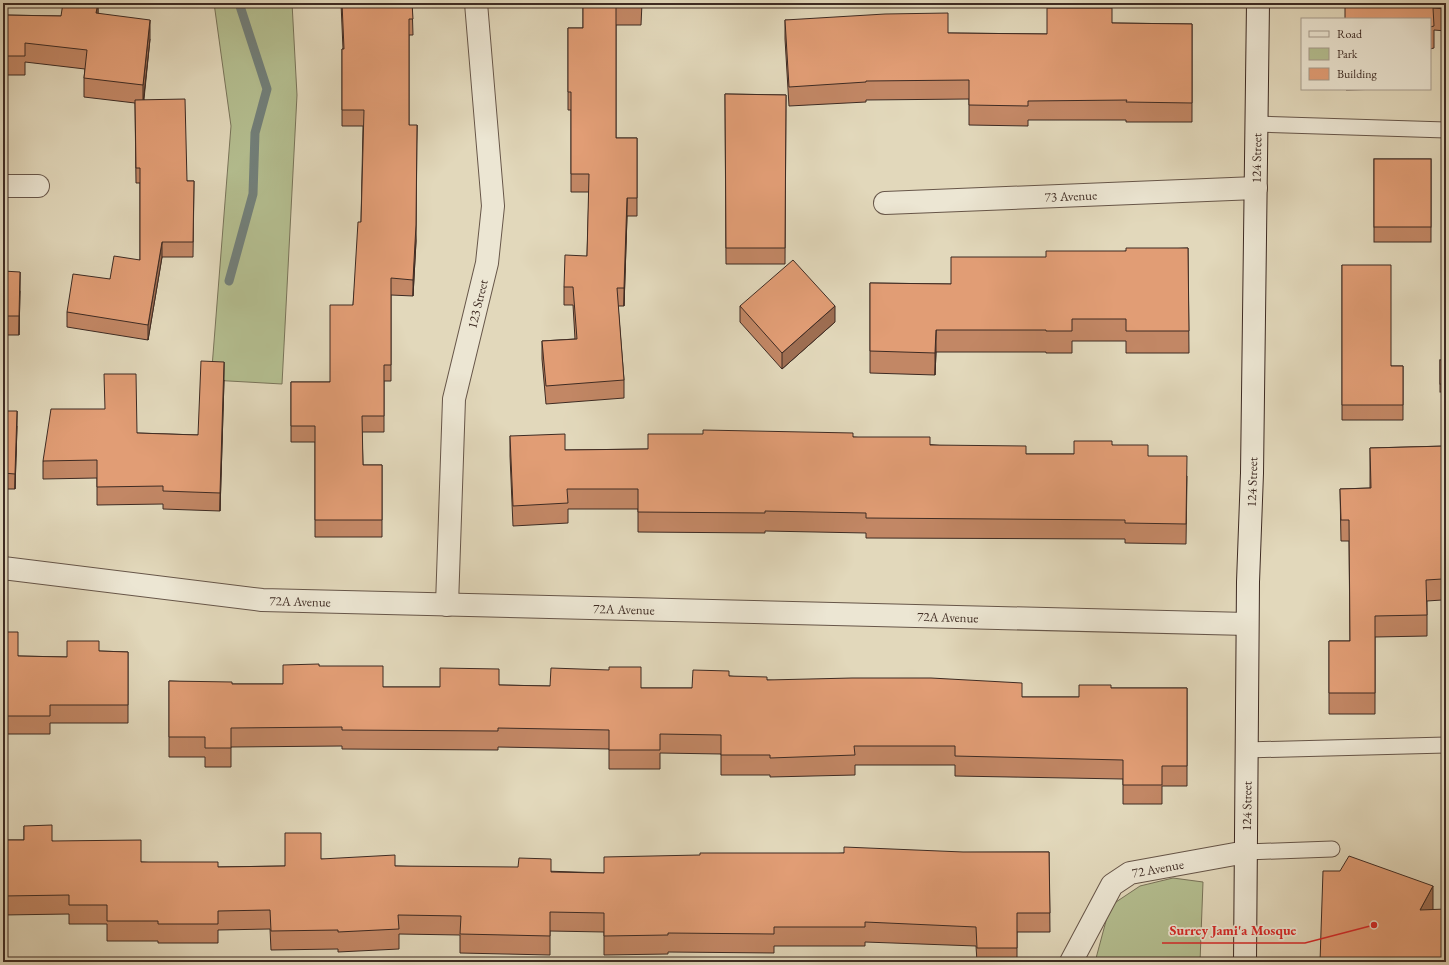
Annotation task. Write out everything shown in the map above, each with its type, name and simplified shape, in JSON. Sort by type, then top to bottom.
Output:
[{"type":"street","name":"123 Street","points":[[447,605],[454,399],[487,263],[493,206],[476,3]]},
{"type":"street","name":"124 Street","points":[[1245,962],[1247,624],[1252,465],[1258,124],[1258,3]]},
{"type":"street","points":[[3,186],[38,186]]},
{"type":"street","name":"73 Avenue","points":[[885,204],[1256,188]]},
{"type":"street","name":"72A Avenue","points":[[3,568],[262,600],[1247,624]]},
{"type":"street","name":"72 Avenue","points":[[1071,962],[1112,885],[1130,873],[1246,852]]},
{"type":"lane","points":[[1258,124],[1446,130]]},
{"type":"lane","points":[[1246,750],[1446,745]]},
{"type":"lane","points":[[1246,852],[1332,849]]},
{"type":"green space","points":[[214,3],[292,3],[297,95],[282,384],[211,380],[231,126]]},
{"type":"green space","points":[[1173,878],[1203,882],[1200,962],[1095,962],[1110,906],[1140,886]]},
{"type":"building","points":[[63,3],[98,3],[96,13],[150,20],[143,85],[84,78],[87,50],[25,43],[25,56],[3,56],[3,15],[61,16]]},
{"type":"building","points":[[342,3],[412,3],[413,19],[409,19],[409,125],[417,125],[416,225],[413,280],[391,278],[391,365],[384,365],[384,416],[362,416],[363,465],[382,465],[382,520],[315,520],[315,426],[291,426],[291,382],[330,382],[330,305],[353,305],[358,222],[361,222],[364,110],[342,110],[342,49],[344,49]]},
{"type":"building","points":[[583,3],[641,3],[641,7],[616,7],[616,138],[637,138],[637,198],[627,198],[624,288],[617,288],[624,380],[546,386],[542,341],[577,339],[573,287],[564,287],[565,255],[587,256],[589,174],[571,174],[571,92],[568,92],[568,28],[583,28]]},
{"type":"building","points":[[1446,3],[1446,9],[1433,8],[1434,26],[1431,27],[1431,18],[1345,18],[1345,5]]},
{"type":"building","points":[[1047,8],[1112,8],[1112,23],[1192,24],[1192,103],[1126,102],[1127,100],[1028,101],[1028,106],[969,105],[969,80],[866,81],[789,87],[785,20],[885,14],[948,13],[948,33],[1047,34]]},
{"type":"building","points":[[725,94],[786,95],[785,248],[726,248]]},
{"type":"building","points":[[185,99],[187,181],[194,181],[193,242],[162,242],[148,325],[67,312],[73,274],[110,279],[114,256],[140,260],[140,168],[136,168],[135,100]]},
{"type":"building","points":[[1374,159],[1431,159],[1431,227],[1374,227]]},
{"type":"building","points":[[1126,248],[1188,248],[1189,331],[1126,331],[1126,319],[1072,319],[1072,331],[936,330],[935,353],[870,351],[870,283],[951,284],[951,257],[1046,257],[1046,251],[1126,251]]},
{"type":"building","points":[[793,260],[835,306],[782,353],[740,306]]},
{"type":"building","points":[[1342,265],[1391,265],[1391,366],[1403,366],[1403,405],[1342,405]]},
{"type":"building","points":[[3,271],[20,272],[19,316],[3,316]]},
{"type":"building","points":[[1440,360],[1446,360],[1446,384],[1440,384]]},
{"type":"building","points":[[201,361],[224,362],[220,493],[163,491],[163,486],[97,487],[97,460],[43,461],[51,409],[105,409],[104,374],[136,374],[137,433],[198,435]]},
{"type":"building","points":[[3,411],[17,411],[15,474],[3,473]]},
{"type":"building","points":[[703,430],[853,433],[853,437],[930,437],[930,445],[1026,446],[1026,454],[1074,454],[1074,441],[1112,441],[1112,445],[1148,445],[1148,456],[1187,456],[1186,524],[1125,523],[1125,520],[866,518],[866,513],[765,511],[765,513],[638,512],[638,489],[567,489],[568,503],[513,506],[510,436],[565,434],[565,450],[648,449],[648,434],[703,434]]},
{"type":"building","points":[[1446,446],[1446,518],[1442,518],[1442,579],[1426,580],[1427,615],[1375,616],[1375,693],[1329,693],[1329,641],[1350,641],[1349,520],[1341,520],[1340,489],[1371,488],[1370,448]]},
{"type":"building","points":[[3,632],[18,632],[18,656],[67,657],[67,641],[99,641],[99,651],[128,652],[128,705],[50,705],[50,716],[7,716],[7,699],[3,698]]},
{"type":"building","points":[[319,664],[319,666],[383,666],[383,687],[440,687],[440,668],[499,669],[499,685],[550,686],[551,668],[609,670],[609,667],[641,667],[641,688],[692,688],[693,670],[729,671],[729,676],[767,677],[767,680],[931,678],[1022,683],[1022,697],[1079,697],[1079,685],[1111,685],[1111,688],[1187,688],[1187,766],[1162,766],[1162,785],[1123,785],[1123,760],[955,756],[955,746],[854,746],[855,755],[770,758],[770,755],[721,755],[721,735],[660,734],[660,750],[609,750],[609,730],[498,728],[498,731],[342,730],[342,727],[231,728],[231,748],[205,748],[205,737],[169,737],[169,681],[232,682],[232,684],[283,684],[283,665]]},
{"type":"building","points":[[52,825],[52,841],[141,840],[141,862],[218,862],[218,867],[285,866],[285,833],[321,833],[321,859],[395,855],[395,866],[518,867],[519,858],[551,859],[551,872],[604,873],[604,857],[700,855],[700,853],[844,853],[844,847],[963,852],[1049,852],[1050,913],[1017,913],[1017,948],[977,948],[976,927],[865,922],[865,927],[774,927],[774,934],[668,933],[668,935],[604,936],[604,913],[550,912],[550,936],[460,934],[461,916],[398,915],[399,929],[338,932],[338,930],[271,931],[270,910],[218,911],[218,924],[158,924],[158,921],[107,921],[107,905],[69,905],[69,895],[3,896],[3,840],[24,840],[24,826]]},
{"type":"building","points":[[1349,856],[1433,886],[1420,910],[1446,909],[1446,962],[1320,962],[1323,871],[1340,871]]},
{"type":"waterway","points":[[229,281],[253,194],[255,133],[267,89],[239,3]]},
{"type":"place","name":"Surrey Jami'a Mosque","points":[[1374,925]]}]
